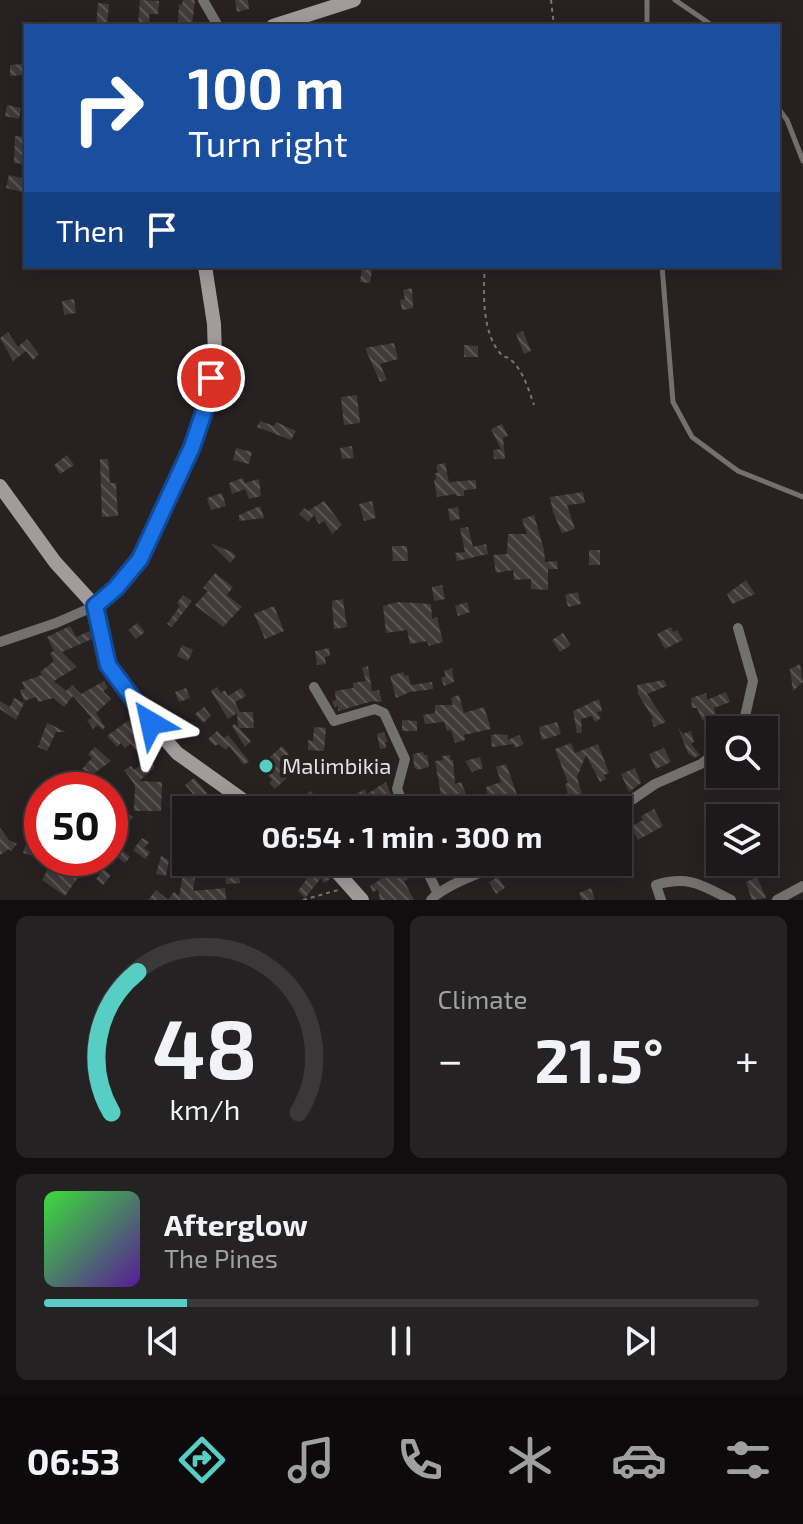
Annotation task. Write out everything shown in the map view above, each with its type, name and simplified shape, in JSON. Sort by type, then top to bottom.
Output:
[{"type":"main road","points":[[279,24],[354,0]]},
{"type":"main road","points":[[95,606],[116,588],[140,559],[192,447],[208,400],[215,335],[205,268]]},
{"type":"main road","points":[[0,486],[55,562],[95,606],[108,665],[151,723],[177,753],[237,796]]},
{"type":"main road","points":[[340,876],[362,900]]},
{"type":"street","points":[[203,0],[217,24]]},
{"type":"street","points":[[0,642],[95,606]]},
{"type":"street","points":[[738,628],[753,681],[745,716]]},
{"type":"street","points":[[314,687],[334,721],[375,709],[384,713],[405,759],[397,789],[400,796]]},
{"type":"street","points":[[632,800],[655,784],[706,760]]},
{"type":"street","points":[[428,876],[434,896],[475,876]]},
{"type":"street","points":[[661,900],[656,885],[676,879],[705,887],[731,900]]},
{"type":"street","points":[[777,900],[803,886]]},
{"type":"lane","points":[[647,0],[647,24]]},
{"type":"lane","points":[[675,0],[710,24]]},
{"type":"lane","points":[[780,111],[787,120],[803,161]]},
{"type":"lane","points":[[662,268],[673,402],[692,437],[738,471],[803,497]]},
{"type":"path","points":[[551,0],[554,24]]},
{"type":"path","points":[[485,268],[483,306],[495,343],[501,355],[512,360],[520,372],[534,405]]},
{"type":"path","points":[[303,900],[350,887]]},
{"type":"building","points":[[140,0],[159,1],[158,14],[149,14],[150,24],[138,24]]},
{"type":"building","points":[[183,0],[195,0],[192,24],[178,24],[179,4],[182,5]]},
{"type":"building","points":[[235,0],[248,0],[249,9],[237,12]]},
{"type":"building","points":[[98,3],[109,4],[107,24],[96,24]]},
{"type":"building","points":[[22,64],[22,75],[10,76],[10,65]]},
{"type":"building","points":[[7,105],[21,108],[19,119],[5,116]]},
{"type":"building","points":[[15,136],[24,137],[24,164],[14,163]]},
{"type":"building","points":[[9,175],[24,179],[24,192],[6,188]]},
{"type":"building","points":[[362,268],[372,269],[370,283],[360,282]]},
{"type":"building","points":[[412,288],[413,308],[402,310],[400,300],[405,299],[403,290]]},
{"type":"building","points":[[74,299],[76,313],[64,315],[62,301]]},
{"type":"building","points":[[523,331],[531,351],[524,354],[516,334]]},
{"type":"building","points":[[8,332],[18,347],[27,339],[39,354],[33,360],[26,351],[13,361],[0,338]]},
{"type":"building","points":[[394,343],[398,359],[380,364],[387,380],[380,382],[365,348]]},
{"type":"building","points":[[464,345],[478,346],[478,357],[464,357]]},
{"type":"building","points":[[357,395],[360,423],[344,425],[341,397]]},
{"type":"building","points":[[260,421],[274,426],[276,422],[296,431],[291,440],[257,427]]},
{"type":"building","points":[[502,424],[508,436],[503,438],[505,459],[494,459],[493,450],[501,449],[491,429]]},
{"type":"building","points":[[352,446],[354,458],[342,459],[340,448]]},
{"type":"building","points":[[236,448],[252,452],[249,464],[233,460]]},
{"type":"building","points":[[67,455],[74,465],[60,474],[54,465]]},
{"type":"building","points":[[100,459],[108,459],[110,483],[116,483],[118,516],[102,517]]},
{"type":"building","points":[[445,463],[449,482],[476,480],[476,489],[464,490],[464,496],[437,497],[434,480],[435,473],[438,473],[436,465]]},
{"type":"building","points":[[243,478],[245,483],[259,479],[261,496],[249,499],[245,489],[232,494],[229,483]]},
{"type":"building","points":[[583,492],[585,503],[567,505],[575,529],[562,533],[550,497]]},
{"type":"building","points":[[222,493],[226,506],[211,510],[207,498]]},
{"type":"building","points":[[324,501],[342,525],[332,534],[324,521],[319,524],[314,515],[308,522],[299,514],[304,508],[308,511]]},
{"type":"building","points":[[372,501],[376,518],[364,521],[359,504]]},
{"type":"building","points":[[260,506],[264,518],[239,521],[239,515]]},
{"type":"building","points":[[458,507],[460,519],[450,521],[448,509]]},
{"type":"building","points":[[534,515],[545,562],[557,561],[558,569],[548,569],[548,590],[531,589],[531,579],[514,580],[513,570],[496,573],[493,555],[507,554],[508,534],[527,534],[522,519]]},
{"type":"building","points":[[468,527],[473,547],[486,544],[488,554],[457,561],[455,553],[465,552],[460,528]]},
{"type":"building","points":[[210,543],[232,552],[236,556],[230,563]]},
{"type":"building","points":[[392,546],[407,546],[408,561],[393,561]]},
{"type":"building","points":[[589,550],[600,550],[600,565],[589,565]]},
{"type":"building","points":[[215,573],[233,587],[227,595],[242,607],[223,627],[195,605],[208,591],[203,588]]},
{"type":"building","points":[[746,580],[755,594],[732,604],[727,594]]},
{"type":"building","points":[[442,585],[445,599],[434,601],[432,587]]},
{"type":"building","points":[[578,592],[581,604],[568,607],[565,595]]},
{"type":"building","points":[[183,595],[192,601],[172,627],[167,624],[180,606],[177,603]]},
{"type":"building","points":[[343,599],[347,627],[334,629],[332,601]]},
{"type":"building","points":[[398,602],[431,604],[432,619],[437,617],[443,642],[429,646],[427,641],[410,644],[407,630],[386,633],[383,606]]},
{"type":"building","points":[[467,602],[470,612],[458,616],[455,606]]},
{"type":"building","points":[[274,606],[284,631],[265,639],[254,614]]},
{"type":"building","points":[[137,623],[145,632],[136,639],[128,630]]},
{"type":"building","points":[[70,626],[76,637],[90,631],[92,639],[62,652],[77,667],[54,681],[66,691],[72,685],[81,694],[104,681],[108,688],[103,691],[111,699],[96,713],[105,727],[102,730],[98,725],[93,729],[87,720],[92,718],[73,696],[64,707],[53,698],[38,702],[36,697],[24,701],[20,690],[25,689],[22,682],[42,675],[40,672],[54,661],[50,653],[54,651],[47,637]]},
{"type":"building","points":[[671,627],[683,640],[665,649],[657,634]]},
{"type":"building","points":[[563,633],[571,645],[560,652],[552,640]]},
{"type":"building","points":[[182,645],[193,650],[188,661],[177,656]]},
{"type":"building","points":[[329,648],[330,656],[325,657],[326,664],[317,665],[315,651]]},
{"type":"building","points":[[800,664],[803,682],[793,691],[790,669]]},
{"type":"building","points":[[368,666],[372,691],[379,690],[382,702],[373,701],[338,711],[338,706],[335,707],[332,701],[336,700],[335,691],[353,688],[353,683],[366,681],[362,668]]},
{"type":"building","points":[[452,668],[454,682],[444,686],[441,678],[446,676],[444,671]]},
{"type":"building","points":[[403,672],[405,676],[408,675],[411,685],[432,682],[433,689],[410,692],[396,698],[390,676]]},
{"type":"building","points":[[664,680],[667,686],[647,694],[666,722],[654,727],[653,718],[638,694],[637,685]]},
{"type":"building","points":[[217,687],[221,693],[225,690],[228,696],[241,688],[246,696],[235,702],[240,712],[253,712],[254,728],[239,728],[251,741],[245,747],[232,726],[235,724],[238,727],[237,713],[228,719],[211,691]]},
{"type":"building","points":[[186,688],[190,698],[179,702],[175,692]]},
{"type":"building","points":[[726,692],[730,702],[714,708],[716,715],[706,716],[702,720],[697,708],[692,708],[691,698],[706,693],[707,700]]},
{"type":"building","points":[[459,695],[464,713],[484,707],[491,729],[464,735],[465,740],[455,743],[451,730],[447,731],[444,722],[425,724],[423,715],[435,713],[435,705],[453,705],[451,698]]},
{"type":"building","points":[[14,698],[24,703],[16,720],[0,709],[0,701],[10,707]]},
{"type":"building","points":[[599,699],[602,711],[597,712],[601,718],[595,722],[592,716],[581,719],[582,733],[577,733],[573,711]]},
{"type":"building","points":[[204,707],[211,716],[203,723],[195,714]]},
{"type":"building","points":[[129,720],[137,731],[134,733],[150,751],[143,758],[131,744],[125,748],[121,743],[117,747],[107,736]]},
{"type":"building","points":[[402,720],[417,721],[417,731],[402,731]]},
{"type":"building","points":[[557,722],[561,734],[542,740],[539,727]]},
{"type":"building","points":[[47,723],[66,732],[56,732],[47,751],[38,747]]},
{"type":"building","points":[[314,727],[326,728],[324,751],[308,750],[308,740],[313,741]]},
{"type":"building","points":[[678,728],[683,734],[691,731],[694,742],[691,744],[700,755],[694,758],[688,753]]},
{"type":"building","points":[[217,731],[224,738],[228,735],[249,761],[244,765],[229,746],[226,750],[218,744],[215,746],[208,739]]},
{"type":"building","points":[[384,732],[388,742],[385,742],[386,748],[380,749],[377,734]]},
{"type":"building","points":[[491,735],[507,735],[508,740],[519,735],[524,744],[515,748],[514,744],[492,747]]},
{"type":"building","points":[[571,743],[575,753],[598,744],[609,773],[604,775],[606,779],[600,782],[586,755],[577,777],[582,796],[568,796],[565,784],[568,783],[555,749]]},
{"type":"building","points":[[282,746],[296,769],[275,789],[269,783],[272,780],[260,766]]},
{"type":"building","points":[[95,747],[111,761],[96,772],[89,772],[82,769],[92,758],[88,754]]},
{"type":"building","points":[[664,748],[671,762],[656,769],[649,754]]},
{"type":"building","points":[[423,752],[427,755],[429,767],[417,770],[413,754]]},
{"type":"building","points":[[450,755],[455,784],[461,782],[467,796],[441,796],[435,761],[443,760],[442,756]]},
{"type":"building","points":[[480,757],[483,768],[472,772],[465,761]]},
{"type":"building","points":[[148,759],[154,766],[139,781],[162,782],[161,811],[134,811],[135,785],[124,770],[131,766],[134,770]]},
{"type":"building","points":[[506,764],[518,796],[488,796],[486,787],[501,782],[496,767]]},
{"type":"building","points":[[635,768],[641,783],[629,792],[621,774]]},
{"type":"building","points":[[194,778],[209,796],[195,796],[185,785]]},
{"type":"building","points":[[386,782],[392,796],[352,796],[365,789],[367,794]]},
{"type":"building","points":[[654,809],[663,826],[638,840],[632,826],[643,820],[641,816]]},
{"type":"building","points":[[0,828],[9,840],[17,844],[11,851],[9,849],[0,855]]},
{"type":"building","points":[[142,838],[149,842],[144,848],[150,852],[145,859],[133,850]]},
{"type":"building","points":[[161,856],[169,860],[166,876],[156,874]]},
{"type":"building","points":[[44,876],[79,876],[65,896],[42,880]]},
{"type":"building","points":[[98,876],[110,876],[103,885],[96,879]]},
{"type":"building","points":[[183,876],[187,876],[195,878],[193,891],[225,888],[226,900],[168,900],[174,892],[179,896]]},
{"type":"building","points":[[225,876],[239,876],[240,883],[226,884]]},
{"type":"building","points":[[309,876],[327,876],[330,879],[324,883],[321,878],[305,898],[298,891]]},
{"type":"building","points":[[378,876],[413,876],[404,881],[414,900],[380,900],[378,889],[373,892],[370,886],[381,879]]},
{"type":"building","points":[[498,877],[505,888],[496,894],[489,882]]},
{"type":"building","points":[[757,877],[766,898],[752,900],[746,882]]},
{"type":"building","points":[[591,888],[595,900],[582,900],[579,893]]},
{"type":"building","points":[[156,890],[168,900],[148,900]]},
{"type":"place","name":"Malimbikia","points":[[266,766]]},
{"type":"route","points":[[151,723],[108,665],[95,606],[116,588],[140,559],[192,447],[208,400],[211,378]]}]
